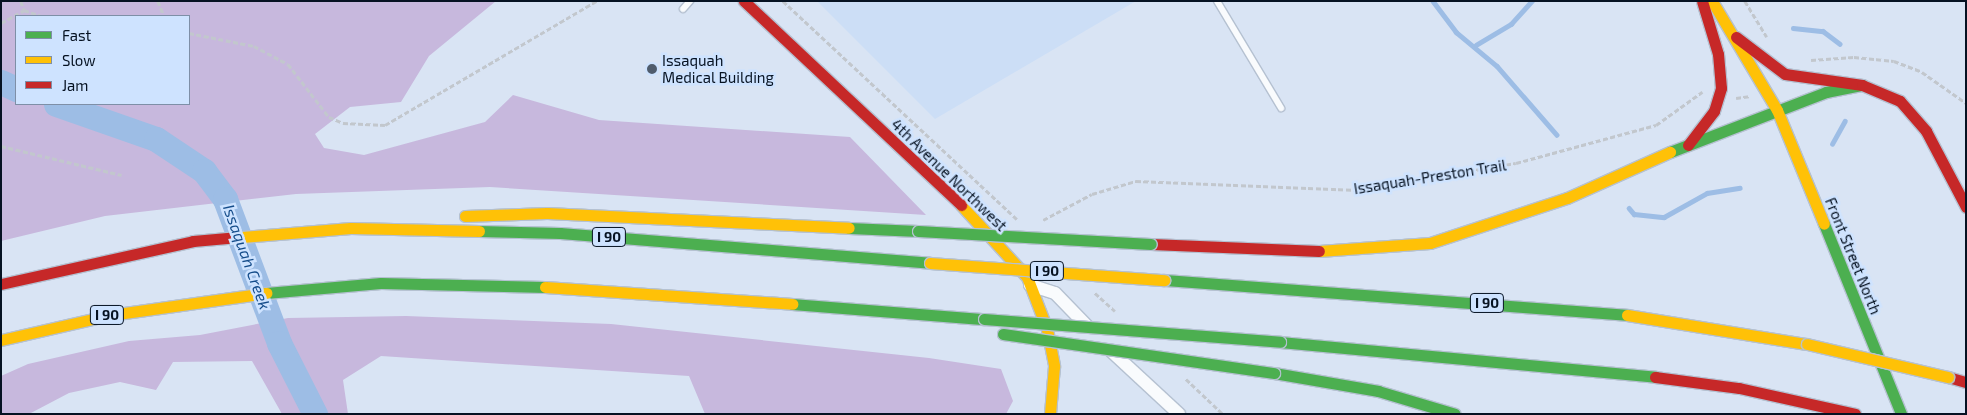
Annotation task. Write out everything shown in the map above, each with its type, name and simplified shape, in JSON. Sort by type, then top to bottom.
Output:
[{"type":"main road","name":"4th Avenue Northwest","points":[[744,1],[1007,251],[1030,285],[1047,328],[1054,366],[1050,414]]},
{"type":"main road","points":[[1688,145],[1714,111],[1721,88],[1718,54],[1702,1]]},
{"type":"main road","points":[[1712,1],[1736,37],[1785,74],[1862,85],[1880,90],[1913,111],[1966,207]]},
{"type":"main road","name":"Front Street North","points":[[1736,37],[1777,110],[1901,414]]},
{"type":"main road","points":[[351,228],[547,213],[1305,252],[1430,243],[1496,224],[1646,166],[1667,153],[1777,110],[1835,89],[1862,85]]},
{"type":"main road","points":[[1570,182],[1645,155],[1667,153]]},
{"type":"main road","points":[[1460,218],[1532,195]]},
{"type":"main road","name":"I 90","points":[[1,284],[193,241],[287,230],[351,228],[560,233],[930,263],[1608,312],[1807,344],[1966,382]]},
{"type":"main road","points":[[1372,247],[1417,231]]},
{"type":"main road","name":"I 90","points":[[1,340],[110,314],[214,297],[298,288],[485,283],[1280,342],[1615,371],[1739,388],[1855,414]]},
{"type":"main road","points":[[877,311],[989,332],[1274,373],[1378,391],[1455,414]]},
{"type":"street","points":[[1030,285],[1055,293],[1179,414]]},
{"type":"lane","points":[[683,9],[690,1]]},
{"type":"lane","points":[[1217,1],[1281,108]]},
{"type":"path","points":[[21,1],[24,10]]},
{"type":"path","points":[[158,1],[164,15]]},
{"type":"path","points":[[190,33],[254,46],[288,64],[329,117],[343,123],[385,125],[596,1]]},
{"type":"path","points":[[783,1],[1021,224]]},
{"type":"path","points":[[15,15],[24,10],[38,15]]},
{"type":"path","points":[[1,23],[15,15]]},
{"type":"path","points":[[1805,66],[1812,59],[1829,56],[1894,61],[1922,72],[1966,103]]},
{"type":"path","name":"Issaquah-Preston Trail","points":[[1034,225],[1092,194],[1136,181],[1358,190],[1516,163],[1651,128],[1675,115],[1698,94],[1708,92]]},
{"type":"path","points":[[1,146],[122,175]]},
{"type":"shaded area","points":[[1,1],[496,1],[429,56],[401,102],[350,107],[315,134],[324,148],[364,155],[485,122],[513,95],[599,120],[850,137],[926,215],[490,187],[296,194],[105,216],[1,241]]},
{"type":"shaded area","points":[[817,1],[1136,1],[935,119]]},
{"type":"shaded area","points":[[406,316],[611,324],[929,358],[1001,369],[1013,401],[1006,414],[705,414],[689,376],[381,356],[343,380],[348,414],[282,414],[252,361],[173,362],[156,390],[120,382],[69,393],[29,414],[1,414],[1,376],[28,364],[129,341],[200,335],[288,318]]},
{"type":"waterway","points":[[1433,1],[1456,32],[1497,66],[1557,135]]},
{"type":"waterway","points":[[1476,45],[1511,24],[1532,1]]},
{"type":"waterway","points":[[1793,28],[1823,31],[1840,44]]},
{"type":"waterway","name":"Issaquah Creek","points":[[1,82],[15,89]]},
{"type":"waterway","name":"Issaquah Creek","points":[[59,105],[156,139],[204,171],[225,199],[279,343],[315,414]]},
{"type":"waterway","points":[[1832,144],[1845,121]]},
{"type":"waterway","points":[[1629,208],[1634,214],[1664,217],[1707,193],[1740,188]]},
{"type":"traffic: fast","points":[[1670,152],[1826,92],[1862,85]]},
{"type":"traffic: fast","points":[[1824,224],[1901,414]]},
{"type":"traffic: fast","points":[[849,228],[918,231]]},
{"type":"traffic: fast","points":[[479,231],[560,233],[930,263]]},
{"type":"traffic: fast","points":[[918,231],[1151,244]]},
{"type":"traffic: fast","points":[[1164,280],[1627,315]]},
{"type":"traffic: fast","points":[[266,293],[381,283],[545,287]]},
{"type":"traffic: fast","points":[[792,304],[984,319]]},
{"type":"traffic: fast","points":[[984,319],[1280,342]]},
{"type":"traffic: fast","points":[[1003,334],[1274,373]]},
{"type":"traffic: fast","points":[[1280,342],[1655,377]]},
{"type":"traffic: fast","points":[[1274,373],[1378,391],[1455,414]]},
{"type":"traffic: slow","points":[[1712,1],[1777,110],[1824,224]]},
{"type":"traffic: slow","points":[[1319,251],[1430,243],[1567,198],[1670,152]]},
{"type":"traffic: slow","points":[[961,205],[1027,277],[1047,329],[1054,366],[1050,414]]},
{"type":"traffic: slow","points":[[465,216],[547,213],[849,228]]},
{"type":"traffic: slow","points":[[230,238],[351,228],[479,231]]},
{"type":"traffic: slow","points":[[930,263],[1164,280]]},
{"type":"traffic: slow","points":[[545,287],[792,304]]},
{"type":"traffic: slow","points":[[1,340],[110,315],[266,293]]},
{"type":"traffic: slow","points":[[1627,315],[1807,344]]},
{"type":"traffic: slow","points":[[1807,344],[1948,377]]},
{"type":"traffic: jam","points":[[744,1],[961,205]]},
{"type":"traffic: jam","points":[[1688,145],[1714,111],[1721,88],[1718,54],[1702,1]]},
{"type":"traffic: jam","points":[[1736,37],[1785,74],[1862,85],[1900,101],[1926,131],[1966,207]]},
{"type":"traffic: jam","points":[[1,284],[193,241],[230,238]]},
{"type":"traffic: jam","points":[[1151,244],[1319,251]]},
{"type":"traffic: jam","points":[[1655,377],[1739,388],[1855,414]]},
{"type":"traffic: jam","points":[[1948,377],[1966,382]]},
{"type":"place","name":"Issaquah Medical Building","points":[[652,69]]}]
